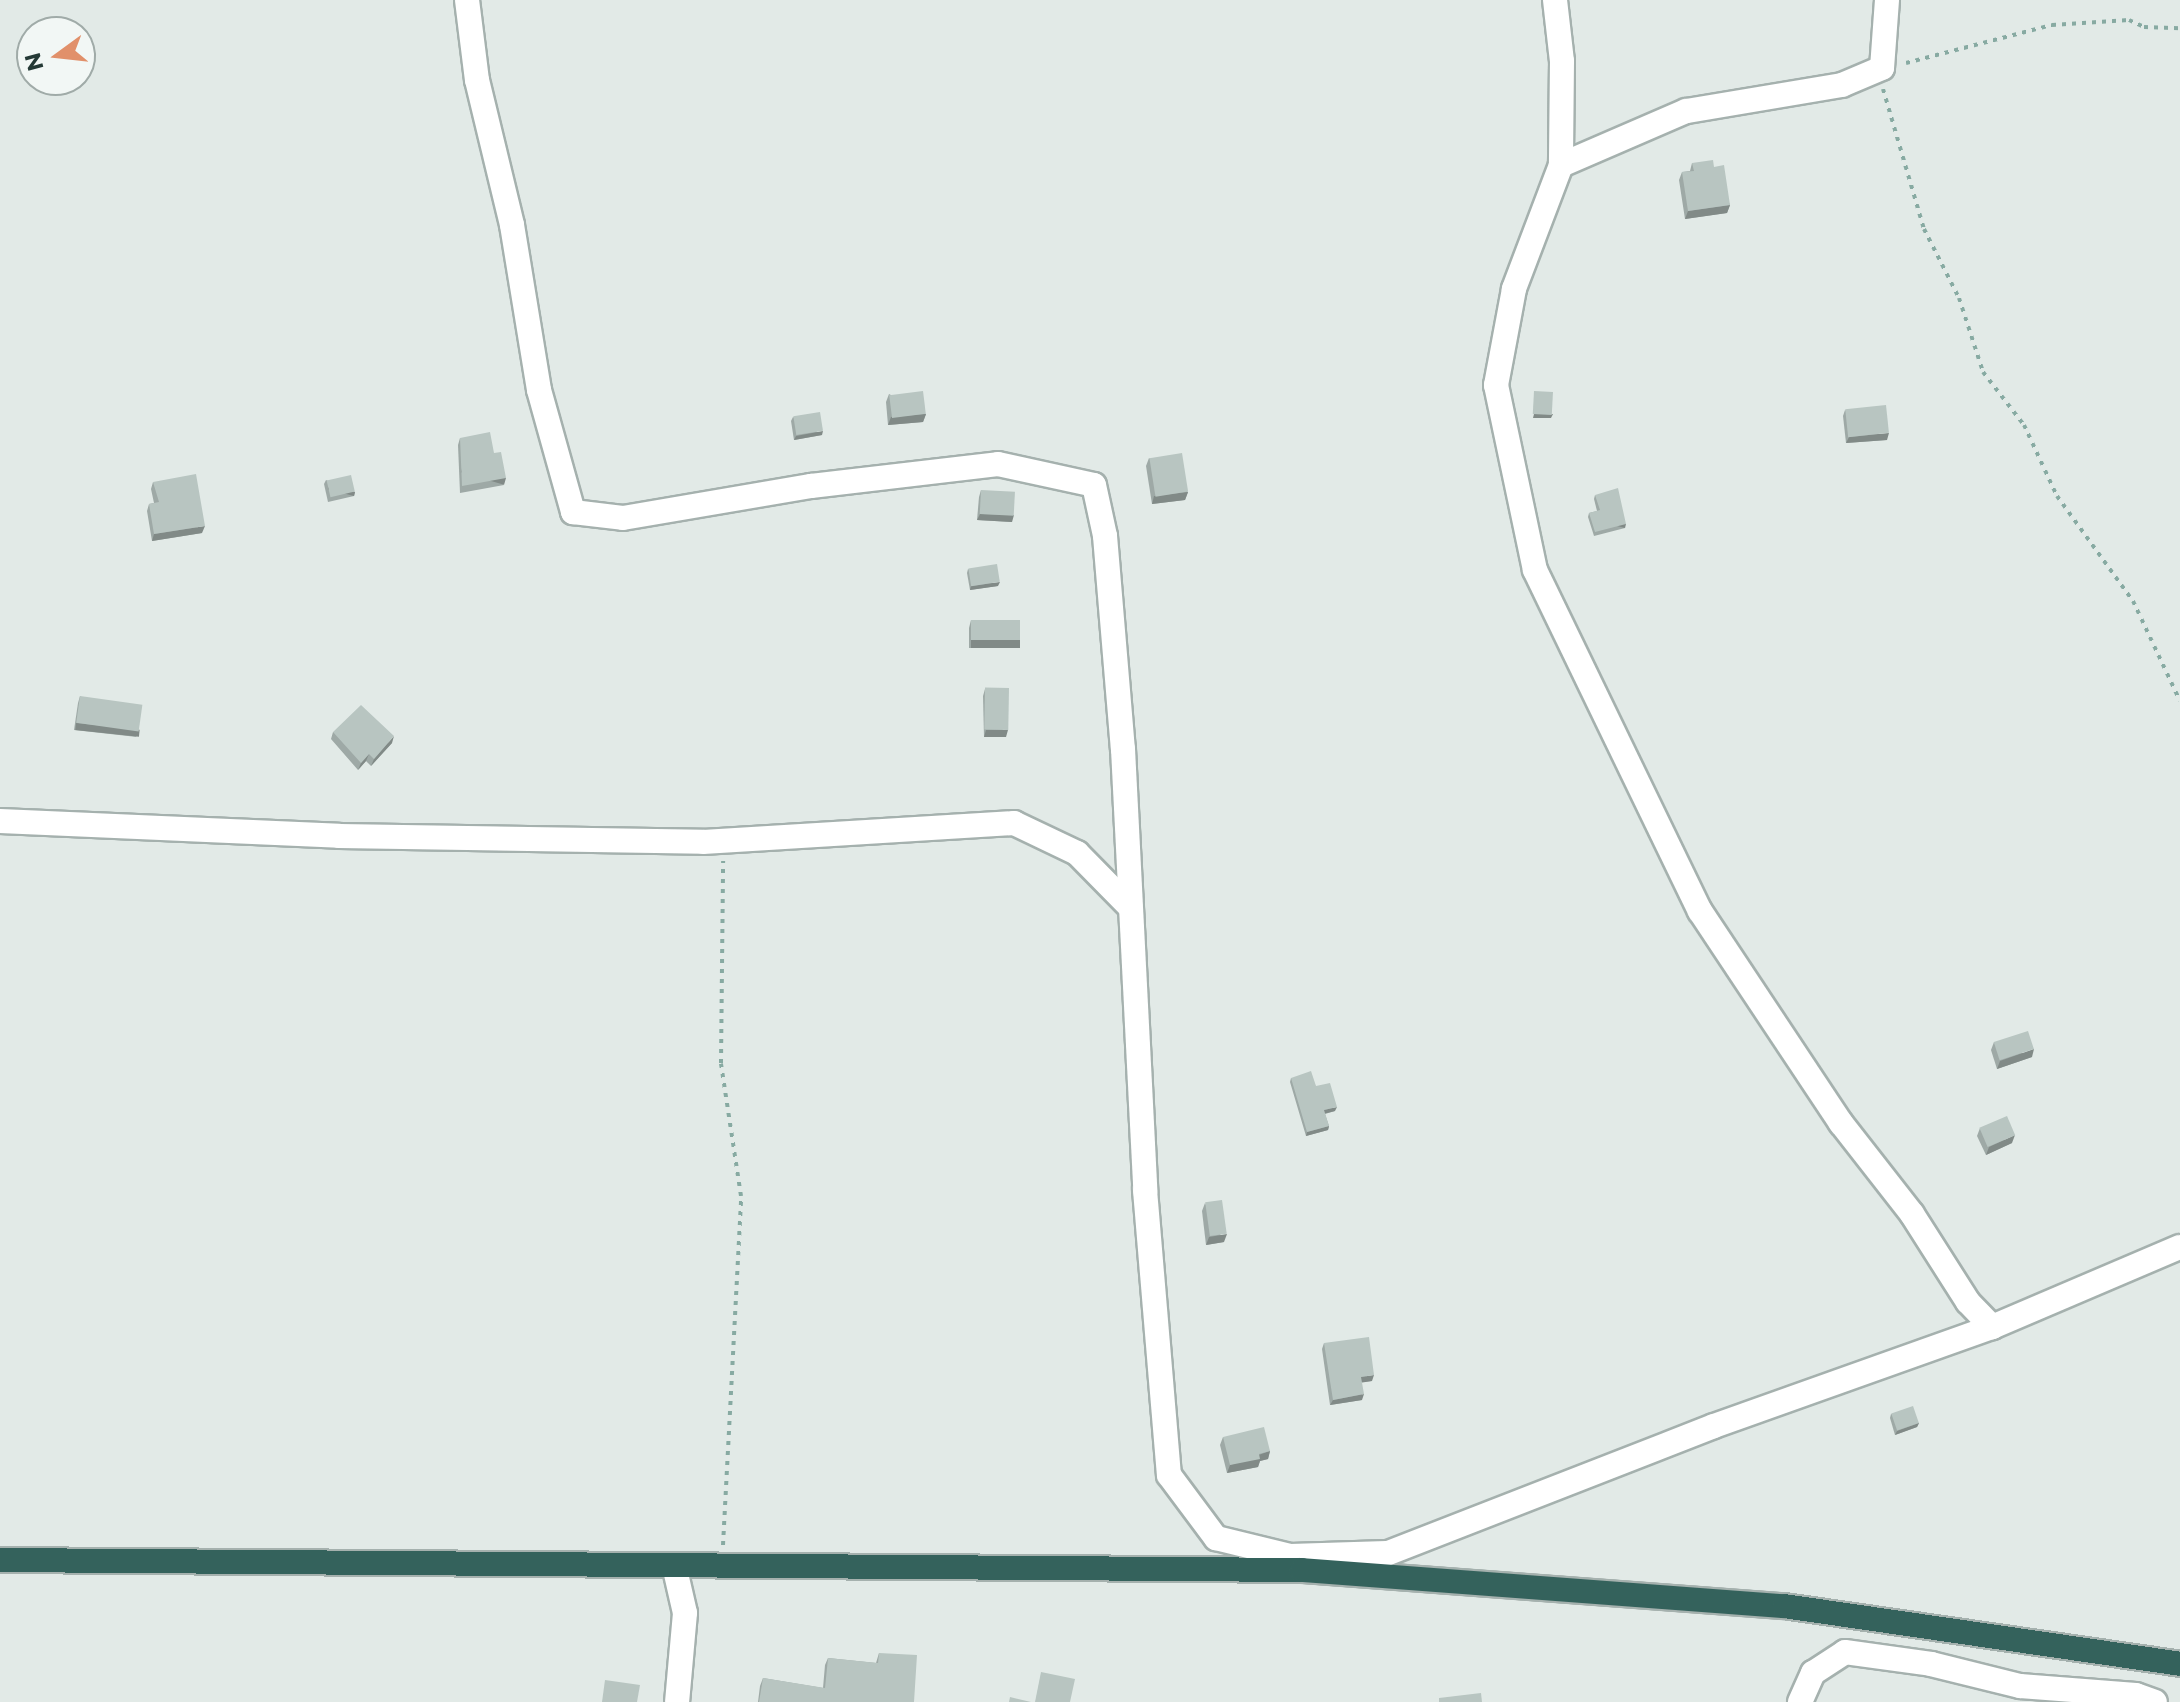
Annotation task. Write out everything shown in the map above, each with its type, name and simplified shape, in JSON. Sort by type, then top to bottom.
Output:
[{"type":"highway","points":[[0,1560],[1338,1572],[1784,1606],[2180,1664]]},
{"type":"street","points":[[467,0],[477,80],[512,225],[539,390],[573,512],[623,518],[811,486],[998,464],[1094,485],[1111,602],[1161,1417],[1169,1475],[1216,1538],[1290,1556],[1387,1553]]},
{"type":"street","points":[[1555,0],[1562,61],[1561,165],[1514,289],[1496,385],[1535,570],[1700,911],[1841,1123],[1912,1214],[1968,1302],[1992,1327]]},
{"type":"street","points":[[1561,165],[1686,111],[1842,85],[1882,68],[1887,0]]},
{"type":"street","points":[[0,821],[339,836],[714,841],[1014,823],[1077,853],[1129,906]]},
{"type":"street","points":[[1338,1572],[1714,1426],[1992,1327],[2180,1247]]},
{"type":"street","points":[[674,1565],[685,1613],[677,1702]]},
{"type":"street","points":[[1800,1702],[1813,1673],[1845,1652],[1931,1664],[2020,1686],[2136,1695],[2155,1702]]},
{"type":"path","points":[[2180,28],[2144,27],[2129,20],[2052,25],[1882,68],[1904,172],[1924,229],[1959,298],[1983,372],[2024,425],[2057,496],[2133,601],[2180,701]]},
{"type":"path","points":[[714,841],[727,873],[721,1063],[741,1196],[736,1360],[723,1487],[723,1552],[730,1565]]},
{"type":"building","points":[[1713,160],[1714,167],[1724,165],[1730,205],[1688,211],[1682,172],[1694,171],[1692,163]]},
{"type":"building","points":[[923,391],[926,414],[892,418],[889,395]]},
{"type":"building","points":[[1534,391],[1553,392],[1552,415],[1533,414]]},
{"type":"building","points":[[1886,405],[1889,433],[1848,437],[1845,409]]},
{"type":"building","points":[[820,412],[823,431],[796,435],[793,416]]},
{"type":"building","points":[[490,432],[494,453],[501,452],[506,478],[462,486],[460,438]]},
{"type":"building","points":[[1182,453],[1188,492],[1156,497],[1149,458]]},
{"type":"building","points":[[196,474],[205,526],[154,534],[149,504],[159,502],[153,482]]},
{"type":"building","points":[[351,475],[355,492],[330,497],[327,481]]},
{"type":"building","points":[[1618,488],[1626,524],[1595,532],[1589,513],[1600,510],[1595,495]]},
{"type":"building","points":[[981,490],[1015,492],[1014,516],[980,514]]},
{"type":"building","points":[[997,564],[1000,582],[971,586],[968,569]]},
{"type":"building","points":[[971,620],[1020,620],[1020,640],[971,640]]},
{"type":"building","points":[[985,688],[1009,688],[1008,730],[984,730]]},
{"type":"building","points":[[80,696],[142,705],[139,732],[76,723]]},
{"type":"building","points":[[361,705],[394,736],[374,759],[369,754],[361,763],[333,732]]},
{"type":"building","points":[[2028,1031],[2034,1049],[2000,1060],[1994,1042]]},
{"type":"building","points":[[1311,1071],[1316,1086],[1330,1083],[1337,1107],[1324,1110],[1329,1126],[1307,1132],[1291,1078]]},
{"type":"building","points":[[2007,1116],[2015,1135],[1988,1147],[1979,1128]]},
{"type":"building","points":[[1222,1200],[1227,1234],[1210,1236],[1205,1202]]},
{"type":"building","points":[[1369,1337],[1374,1375],[1361,1377],[1364,1394],[1333,1400],[1324,1343]]},
{"type":"building","points":[[1913,1406],[1919,1423],[1897,1431],[1891,1413]]},
{"type":"building","points":[[1264,1427],[1270,1451],[1259,1454],[1260,1459],[1230,1465],[1223,1437]]},
{"type":"building","points":[[879,1653],[917,1655],[914,1702],[759,1702],[763,1678],[825,1688],[828,1658],[878,1663]]},
{"type":"building","points":[[1041,1672],[1075,1679],[1070,1702],[1035,1702]]},
{"type":"building","points":[[605,1680],[640,1685],[637,1702],[602,1702]]},
{"type":"building","points":[[1481,1693],[1482,1702],[1439,1702],[1439,1698]]},
{"type":"building","points":[[1010,1697],[1031,1702],[1009,1702]]}]
